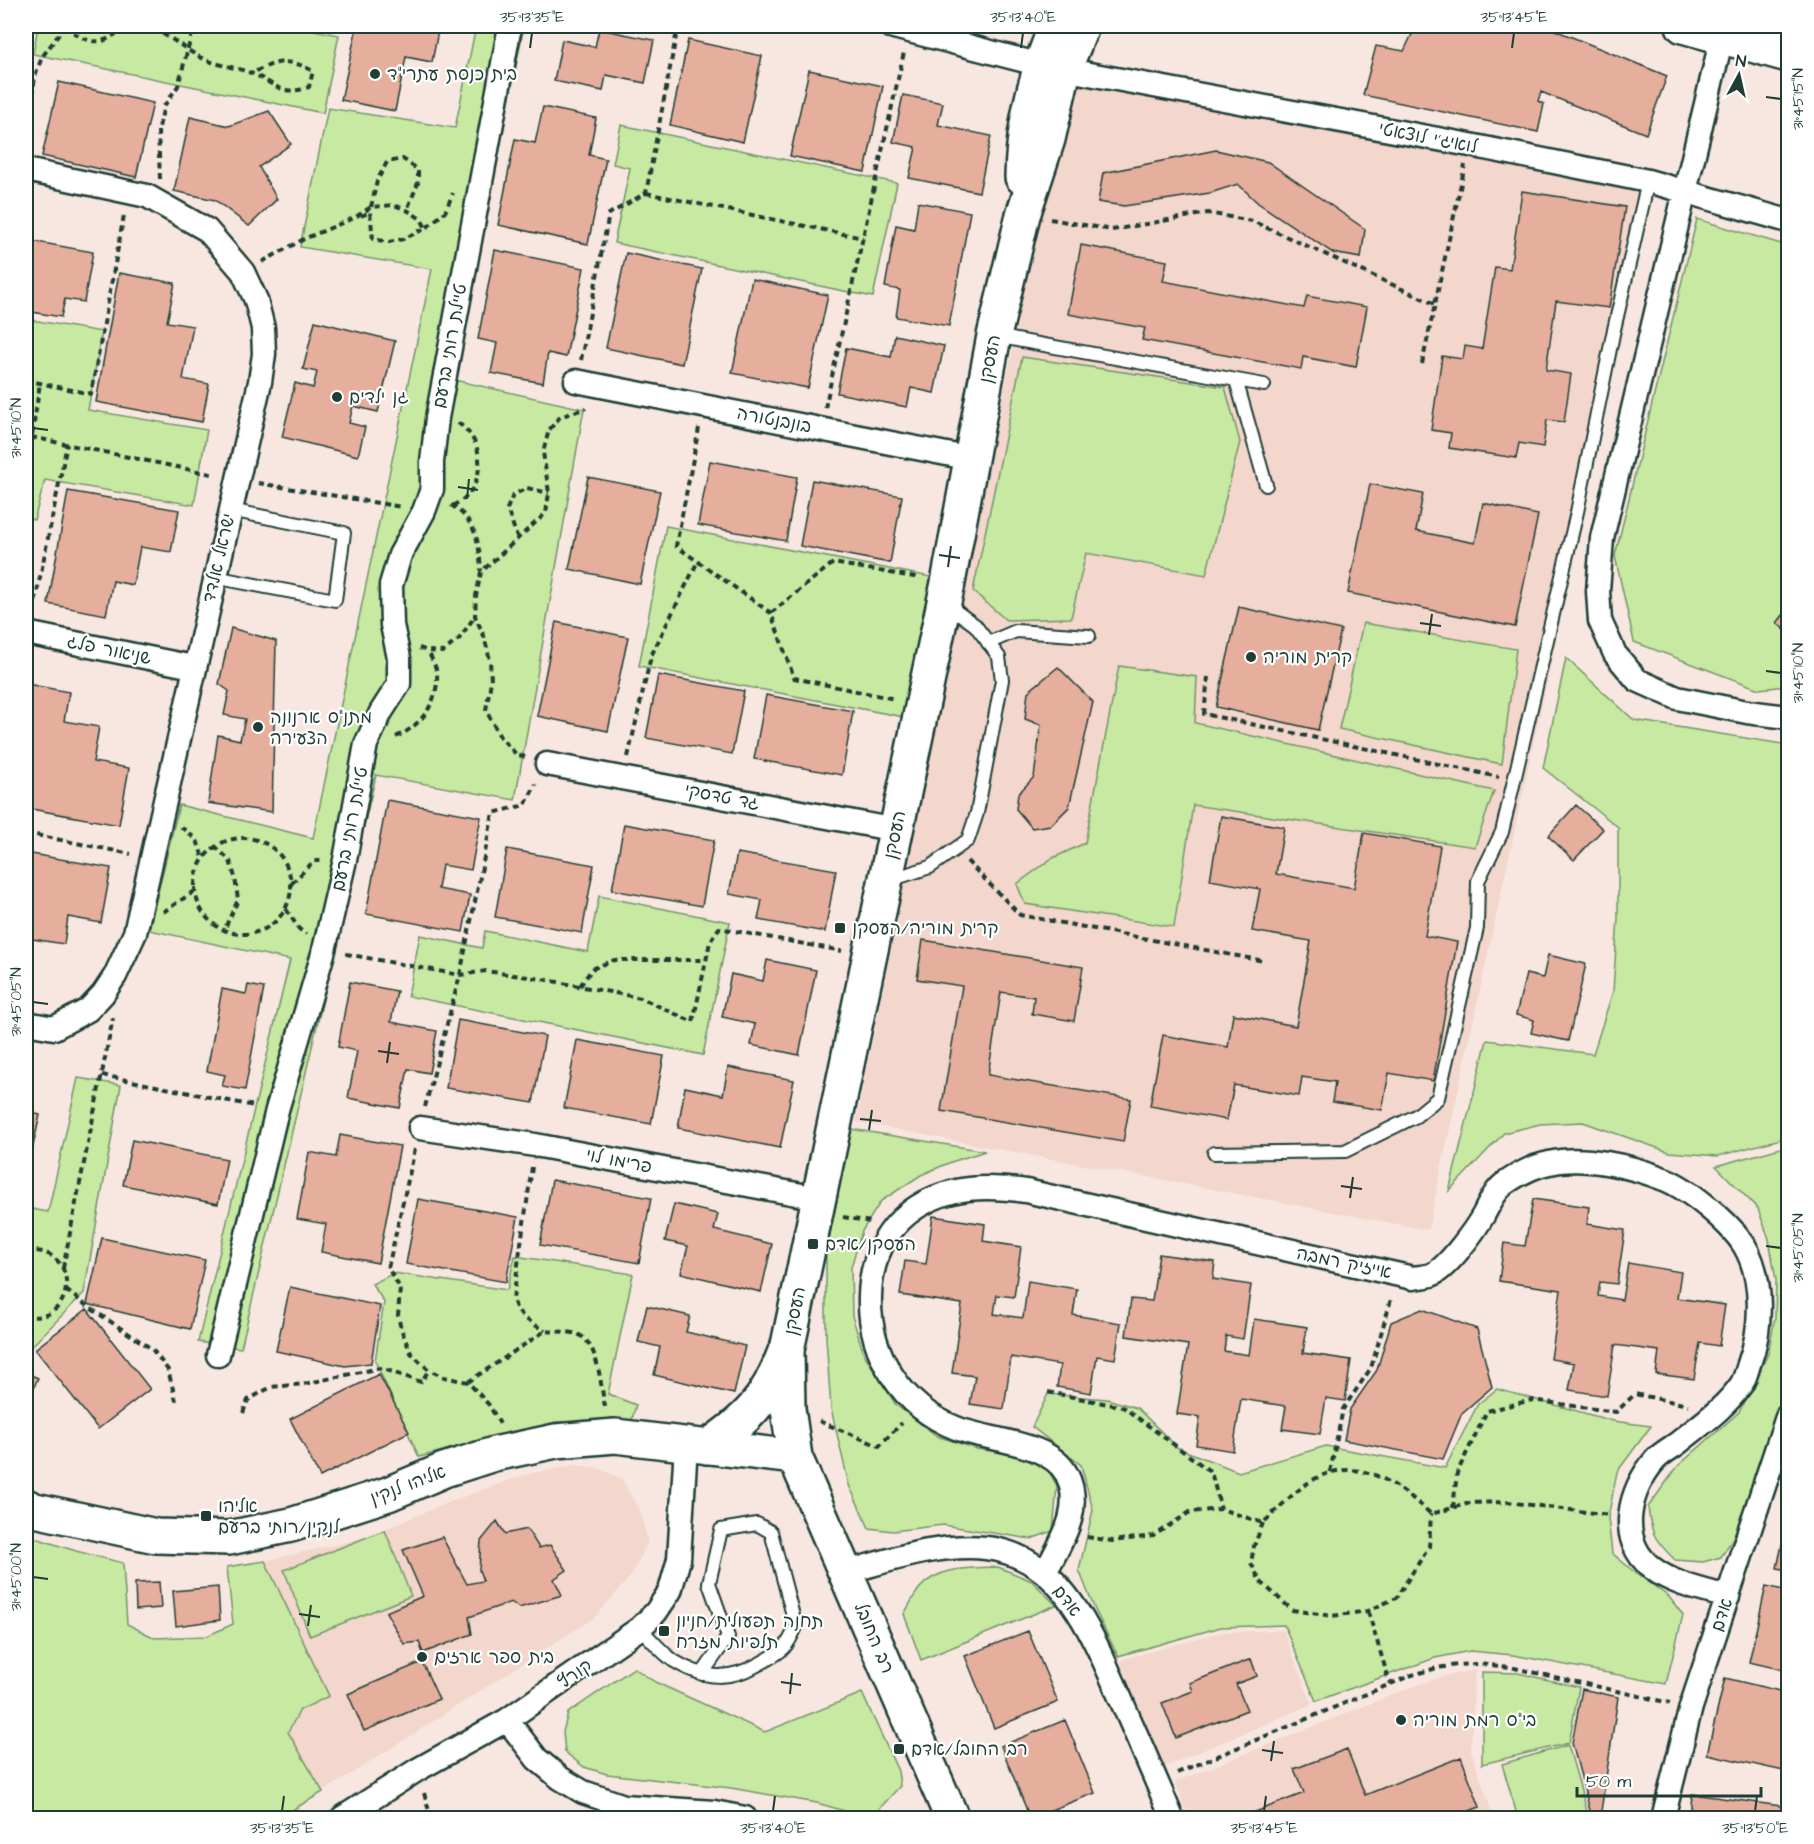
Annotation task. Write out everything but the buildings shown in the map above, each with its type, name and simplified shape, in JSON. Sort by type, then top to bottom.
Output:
[{"type":"street","name":"טיילת רותי ברעם","points":[[218,1355],[277,1110],[324,950],[345,860],[366,744],[381,712],[399,684],[399,658],[394,636],[390,585],[400,555],[432,489],[432,462],[437,418],[510,26]]},
{"type":"street","name":"העסקן","points":[[795,1457],[788,1409],[786,1367],[790,1332],[946,593],[994,336],[1023,215],[1048,139],[1056,26]]},
{"type":"street","name":"העסקן","points":[[1052,68],[1082,26]]},
{"type":"street","points":[[1683,26],[1788,55]]},
{"type":"street","points":[[1780,26],[1788,28]]},
{"type":"street","name":"לואיג'י לוצאטי","points":[[899,28],[1052,68],[1470,145],[1648,181],[1788,221]]},
{"type":"street","points":[[1722,37],[1602,538],[1598,591],[1600,621],[1614,654],[1637,680],[1677,698],[1747,712],[1788,717]]},
{"type":"street","name":"ישראל אלדד","points":[[26,170],[138,194],[207,230],[243,272],[256,300],[263,328],[264,354],[260,382],[193,667],[135,933],[115,976],[88,1010],[54,1028],[26,1023]]},
{"type":"street","name":"בונבנטורה","points":[[576,381],[972,459]]},
{"type":"street","name":"שניאור פלג","points":[[27,633],[193,667]]},
{"type":"street","name":"גד טדסקי","points":[[547,764],[896,830]]},
{"type":"street","name":"פרימו לוי","points":[[420,1128],[535,1145],[817,1205]]},
{"type":"street","name":"אייזיק רמבה","points":[[1045,1573],[1066,1533],[1072,1515],[1073,1496],[1066,1474],[1053,1459],[1032,1449],[957,1429],[936,1418],[919,1406],[882,1360],[870,1311],[871,1277],[878,1253],[888,1234],[903,1216],[945,1193],[970,1187],[995,1187],[1026,1191],[1413,1278],[1432,1275],[1467,1240],[1502,1186],[1522,1172],[1548,1163],[1579,1160],[1599,1162],[1665,1179],[1712,1211],[1744,1245],[1752,1265],[1759,1307],[1756,1347],[1743,1382],[1718,1411],[1656,1459],[1634,1496],[1629,1517],[1630,1537],[1651,1568],[1673,1580],[1728,1598]]},
{"type":"street","points":[[696,1446],[735,1428],[752,1411],[768,1390],[778,1370],[790,1332]]},
{"type":"street","name":"אדם","points":[[1663,1818],[1691,1707],[1788,1414]]},
{"type":"street","name":"אליהו לנקין","points":[[26,1506],[35,1510],[156,1536],[195,1539],[229,1538],[291,1526],[388,1494],[444,1470],[494,1454],[556,1441],[615,1436],[795,1457]]},
{"type":"street","name":"קורץ","points":[[342,1818],[417,1770],[507,1720],[640,1628],[656,1612],[670,1591],[679,1558],[696,1446]]},
{"type":"street","name":"רב החובל","points":[[795,1457],[952,1818]]},
{"type":"street","name":"אדם","points":[[846,1572],[900,1557],[963,1547],[988,1548],[1019,1556],[1045,1573],[1080,1616],[1101,1653],[1172,1818]]},
{"type":"street","points":[[507,1720],[537,1759],[582,1792],[624,1806],[714,1812],[745,1818]]},
{"type":"lane","points":[[1214,1153],[1345,1151],[1416,1116],[1438,1098],[1477,928],[1478,881],[1502,832],[1577,512],[1613,334],[1648,181]]},
{"type":"lane","points":[[994,336],[1264,385]]},
{"type":"lane","points":[[1236,380],[1266,485]]},
{"type":"lane","points":[[214,577],[335,600],[344,533],[230,510]]},
{"type":"lane","points":[[886,881],[930,867],[968,840],[977,813],[1002,680],[999,657],[946,593]]},
{"type":"lane","points":[[988,643],[1016,631],[1089,636]]},
{"type":"lane","points":[[640,1628],[673,1660],[702,1674],[725,1677],[756,1666],[785,1649],[796,1628],[771,1532],[757,1524],[721,1530],[710,1583],[728,1636],[702,1674]]},
{"type":"path","points":[[26,148],[35,76],[42,57],[65,26],[75,35],[91,41],[106,40],[125,26]]},
{"type":"path","points":[[143,26],[159,30],[204,59],[252,73],[280,89],[294,92],[309,87],[313,71],[297,62],[274,62],[252,73]]},
{"type":"path","points":[[26,380],[91,394],[138,194],[161,177],[158,131],[164,106],[178,86],[194,26]]},
{"type":"path","points":[[646,193],[678,26]]},
{"type":"path","points":[[821,429],[863,238],[899,28]]},
{"type":"path","points":[[1422,364],[1470,145]]},
{"type":"path","points":[[371,207],[377,182],[387,162],[403,159],[418,170],[418,183],[407,210]]},
{"type":"path","points":[[243,272],[304,239],[370,212],[373,239],[389,242],[403,239],[426,228],[445,212],[456,187]]},
{"type":"path","points":[[576,381],[609,214],[646,193],[863,238]]},
{"type":"path","points":[[354,218],[371,207],[394,205],[421,219],[426,228]]},
{"type":"path","points":[[1023,215],[1112,230],[1208,213],[1252,221],[1435,304]]},
{"type":"path","points":[[26,462],[28,463],[40,383]]},
{"type":"path","points":[[481,572],[546,513],[549,493],[543,452],[549,430],[560,417],[594,405],[608,387]]},
{"type":"path","points":[[31,437],[237,479],[425,506],[453,506],[467,496],[477,479],[480,457],[473,439],[460,424],[437,418]]},
{"type":"path","points":[[698,436],[676,546],[771,613],[794,678],[923,705]]},
{"type":"path","points":[[27,633],[67,444]]},
{"type":"path","points":[[518,539],[507,509],[513,495],[527,488],[549,493]]},
{"type":"path","points":[[453,506],[470,521],[479,543],[481,572],[475,616],[484,636],[490,660],[486,710],[500,736],[516,754],[547,764]]},
{"type":"path","points":[[629,752],[651,656],[698,561]]},
{"type":"path","points":[[771,613],[833,563],[946,593]]},
{"type":"path","points":[[394,636],[428,651],[443,652],[459,639],[475,616]]},
{"type":"path","points":[[366,744],[395,737],[411,730],[425,715],[436,692],[437,671],[428,651]]},
{"type":"path","points":[[1208,677],[1204,714],[1514,781]]},
{"type":"path","points":[[160,820],[183,828],[197,840],[203,858]]},
{"type":"path","points":[[26,833],[152,858]]},
{"type":"path","points":[[247,838],[264,842],[279,853],[288,866],[292,883],[290,900],[276,922],[262,931],[245,934],[224,930],[210,921],[200,907],[195,891],[196,874],[203,858],[215,846],[230,839],[247,838]]},
{"type":"path","points":[[215,846],[230,861],[238,900],[224,930]]},
{"type":"path","points":[[955,849],[1020,915],[1264,961]]},
{"type":"path","points":[[292,883],[314,861],[345,860]]},
{"type":"path","points":[[139,914],[163,912],[195,891]]},
{"type":"path","points":[[324,950],[460,975],[486,971],[580,986],[641,998],[693,1022],[710,942],[720,928],[870,957]]},
{"type":"path","points":[[580,986],[592,969],[614,960],[706,960]]},
{"type":"path","points":[[63,1268],[115,1010]]},
{"type":"path","points":[[102,1075],[277,1110]]},
{"type":"path","points":[[535,1145],[513,1299],[515,1309],[525,1319],[545,1331],[578,1335],[589,1341],[596,1355],[605,1408],[615,1436]]},
{"type":"path","points":[[817,1205],[895,1226]]},
{"type":"path","points":[[26,1251],[45,1252],[56,1258],[63,1268],[66,1279],[66,1290],[59,1305],[50,1313],[39,1317],[26,1316]]},
{"type":"path","points":[[1330,1472],[1343,1409],[1371,1368],[1398,1274]]},
{"type":"path","points":[[66,1290],[152,1349],[168,1370],[176,1401]]},
{"type":"path","points":[[468,1382],[545,1331]]},
{"type":"path","points":[[243,1413],[248,1400],[271,1387],[304,1384],[381,1368],[421,1382],[429,1370]]},
{"type":"path","points":[[1048,1392],[1123,1407],[1211,1472],[1221,1509]]},
{"type":"path","points":[[1453,1508],[1457,1473],[1487,1411],[1532,1400],[1616,1412],[1635,1394],[1718,1411]]},
{"type":"path","points":[[788,1409],[879,1446],[919,1406]]},
{"type":"path","points":[[1355,1470],[1383,1478],[1405,1492],[1431,1514],[1429,1547],[1412,1575],[1396,1598],[1368,1611],[1332,1616],[1292,1610],[1260,1581],[1251,1563],[1254,1546],[1263,1523],[1308,1484],[1330,1472],[1355,1470]]},
{"type":"path","points":[[1431,1514],[1470,1503],[1508,1503],[1629,1517]]},
{"type":"path","points":[[1066,1533],[1112,1541],[1153,1536],[1190,1512],[1221,1509],[1263,1523]]},
{"type":"path","points":[[1368,1611],[1390,1684]]},
{"type":"path","points":[[1157,1781],[1390,1684],[1437,1668],[1478,1664],[1510,1667],[1691,1707]]},
{"type":"shaded area","name":"קרית מוריה","points":[[1068,76],[1653,192],[1428,1230],[856,1122]]},
{"type":"shaded area","name":"בית ספר ארזים","points":[[575,1465],[598,1468],[622,1479],[640,1512],[648,1542],[631,1576],[595,1617],[323,1792],[288,1732],[300,1710],[329,1696],[265,1561],[363,1538],[452,1501],[524,1475]]},
{"type":"shaded area","points":[[1283,1630],[1312,1704],[1164,1767],[1120,1660],[1221,1632]]},
{"type":"shaded area","name":"בי\"ס רמת מוריה","points":[[1475,1670],[1471,1750],[1494,1818],[1189,1818],[1175,1782],[1404,1690],[1444,1676]]},
{"type":"green space","points":[[38,26],[294,26],[339,35],[323,113],[33,54]]},
{"type":"green space","points":[[476,26],[524,26],[454,380],[584,409],[515,800],[376,775],[241,1348],[198,1342],[290,960],[149,930],[179,805],[313,838],[432,269],[300,247],[328,108],[455,128]]},
{"type":"green space","points":[[621,125],[897,183],[873,297],[614,243],[630,168],[613,164]]},
{"type":"green space","points":[[1697,219],[1788,246],[1788,686],[1759,689],[1634,642],[1615,556]]},
{"type":"green space","points":[[26,319],[102,332],[88,410],[207,430],[194,505],[45,480],[34,520],[26,518]]},
{"type":"green space","points":[[1022,357],[1225,387],[1240,442],[1206,575],[1086,553],[1071,618],[1006,620],[973,591]]},
{"type":"green space","points":[[666,526],[931,577],[904,717],[639,666]]},
{"type":"green space","points":[[1363,623],[1516,649],[1502,764],[1339,729]]},
{"type":"green space","points":[[1566,658],[1634,720],[1788,745],[1788,1137],[1718,1156],[1669,1152],[1583,1122],[1540,1124],[1504,1133],[1449,1191],[1487,1040],[1593,1054],[1613,991],[1618,918],[1618,827],[1543,768]]},
{"type":"green space","points":[[1119,666],[1197,677],[1195,723],[1494,791],[1475,847],[1193,805],[1174,927],[1025,904],[1017,884],[1051,859],[1085,843]]},
{"type":"green space","points":[[599,896],[730,922],[703,1055],[408,996],[420,935],[482,948],[485,931],[588,952]]},
{"type":"green space","points":[[78,1078],[121,1085],[84,1293],[26,1352],[26,1208],[48,1212]]},
{"type":"green space","points":[[851,1129],[985,1151],[921,1175],[881,1201],[862,1231],[851,1267],[852,1316],[864,1354],[896,1405],[937,1436],[977,1449],[1027,1456],[1048,1470],[1057,1486],[1053,1531],[1031,1539],[943,1525],[893,1531],[869,1528],[849,1485],[831,1409],[826,1337],[826,1254]]},
{"type":"green space","points":[[1788,1146],[1788,1389],[1733,1538],[1721,1557],[1703,1562],[1675,1560],[1655,1536],[1648,1507],[1678,1466],[1739,1412],[1768,1354],[1775,1317],[1776,1280],[1769,1239],[1758,1209],[1716,1166]]},
{"type":"green space","points":[[515,1256],[633,1274],[608,1394],[636,1405],[630,1426],[601,1421],[555,1422],[419,1457],[375,1361],[384,1302],[372,1284],[394,1273],[507,1290]]},
{"type":"green space","points":[[1497,1389],[1613,1421],[1651,1426],[1617,1472],[1608,1518],[1612,1553],[1669,1597],[1683,1615],[1666,1684],[1513,1655],[1470,1651],[1435,1658],[1316,1701],[1284,1625],[1221,1627],[1118,1656],[1095,1610],[1079,1570],[1093,1510],[1081,1465],[1032,1427],[1048,1394],[1107,1399],[1137,1408],[1178,1448],[1239,1472],[1326,1446],[1445,1468],[1478,1404]]},
{"type":"green space","points":[[385,1530],[411,1596],[310,1636],[284,1570]]},
{"type":"green space","points":[[26,1535],[123,1563],[127,1624],[155,1638],[207,1636],[233,1624],[227,1567],[265,1561],[329,1696],[300,1710],[288,1732],[323,1792],[279,1818],[26,1818]]},
{"type":"green space","points":[[998,1567],[1032,1581],[1056,1605],[921,1660],[904,1614],[919,1589],[926,1581],[945,1572],[966,1568]]},
{"type":"green space","points":[[634,1668],[655,1682],[765,1732],[862,1693],[898,1771],[900,1786],[869,1818],[817,1803],[731,1788],[607,1774],[584,1767],[565,1752],[563,1732],[568,1713]]},
{"type":"green space","points":[[1482,1672],[1518,1673],[1579,1687],[1569,1743],[1482,1764]]},
{"type":"green space","points":[[1568,1745],[1589,1818],[1518,1818],[1502,1764]]},
{"type":"place","name":"בית כנסת עתרי\"ד","points":[[375,74]]},
{"type":"place","name":"גן ילדים","points":[[337,397]]},
{"type":"place","name":"קרית מוריה","points":[[1251,657]]},
{"type":"place","name":"מתנ\"ס ארנונה הצעירה","points":[[258,727]]},
{"type":"place","name":"קרית מוריה/העסקן","points":[[840,928]]},
{"type":"place","name":"העסקן/אדם","points":[[813,1244]]},
{"type":"place","name":"אליהו לנקין/רותי ברעם","points":[[206,1516]]},
{"type":"place","name":"תחנה תפעולית/חניון תלפיות מזרח","points":[[664,1631]]},
{"type":"place","name":"בית ספר ארזים","points":[[422,1657]]},
{"type":"place","name":"בי\"ס רמת מוריה","points":[[1401,1720]]},
{"type":"place","name":"רב החובל/אדם","points":[[899,1749]]}]
